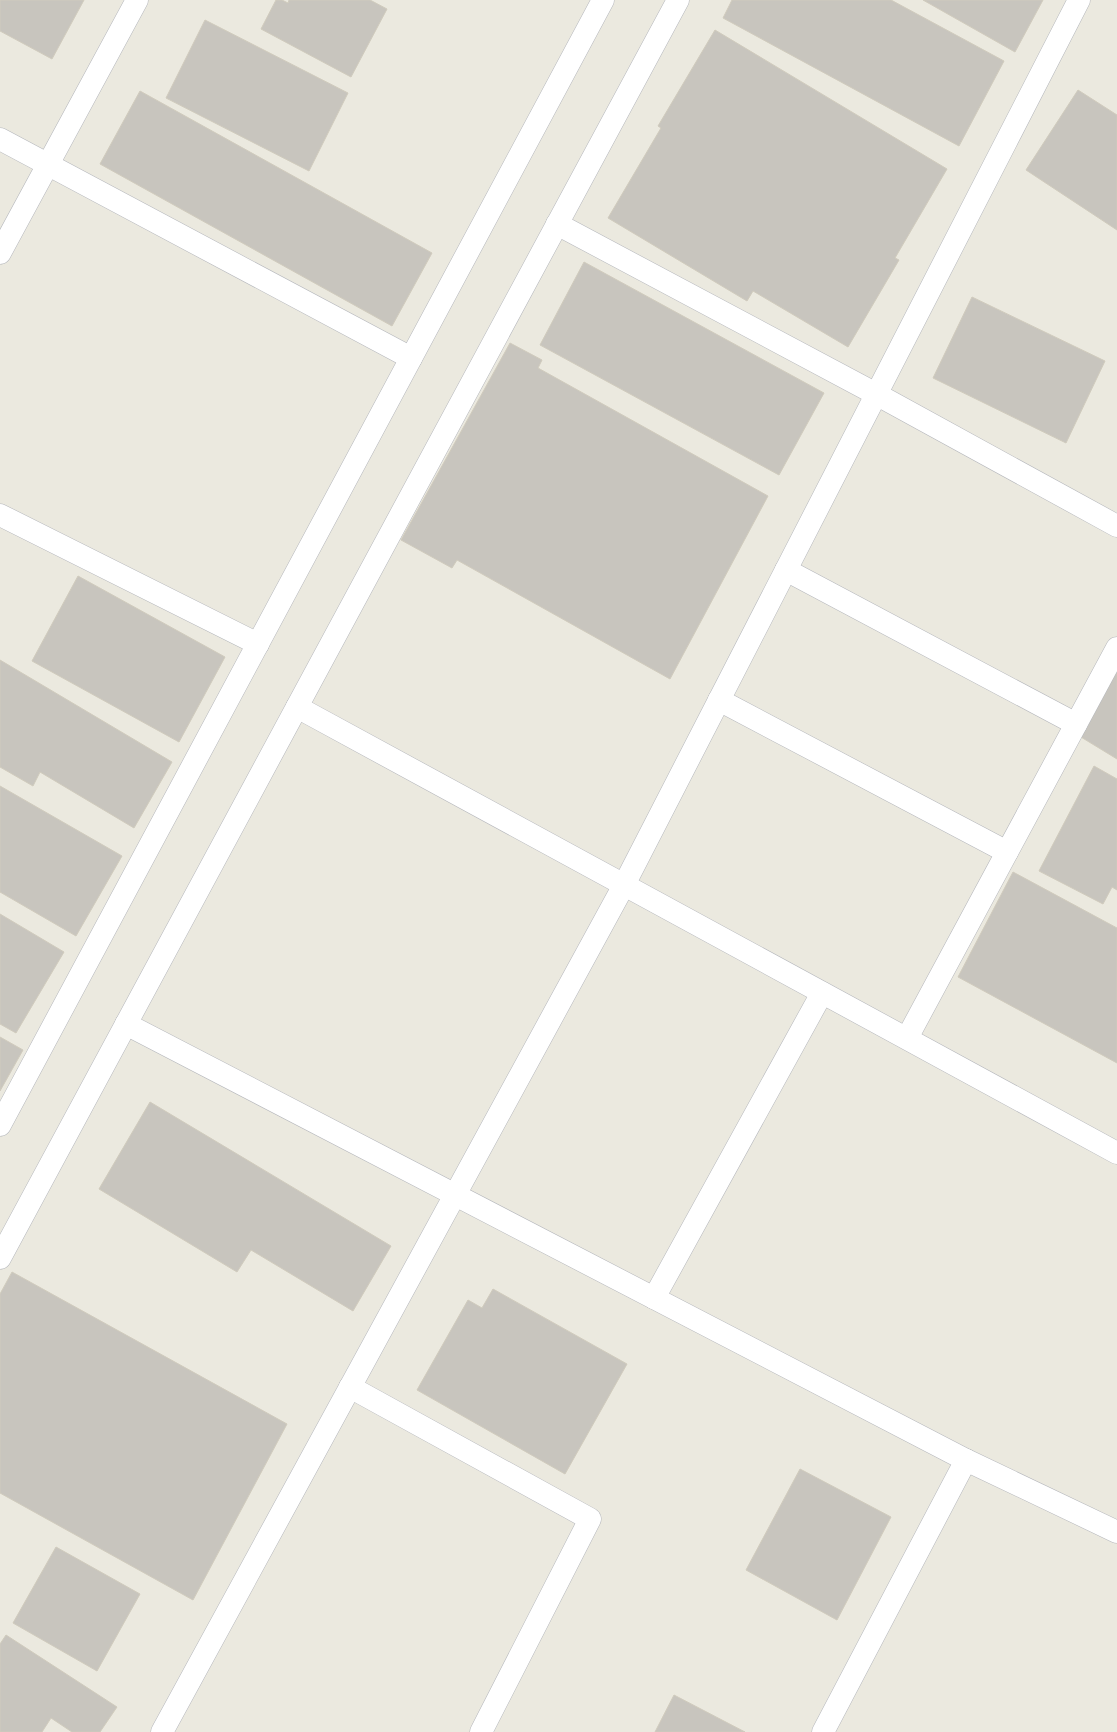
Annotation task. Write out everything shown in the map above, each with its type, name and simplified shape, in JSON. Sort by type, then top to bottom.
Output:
[{"type":"street","points":[[0,253],[137,0]]},
{"type":"street","points":[[0,1125],[603,0]]},
{"type":"street","points":[[0,1258],[678,0]]},
{"type":"street","points":[[162,1732],[624,885],[1079,0]]},
{"type":"street","points":[[0,139],[411,358]]},
{"type":"street","points":[[557,224],[876,394],[1117,526]]},
{"type":"street","points":[[0,515],[258,644]]},
{"type":"street","points":[[786,570],[1076,724]]},
{"type":"street","points":[[907,1038],[1117,648]]},
{"type":"street","points":[[719,700],[1008,852]]},
{"type":"street","points":[[297,707],[1117,1153]]},
{"type":"street","points":[[654,1298],[822,992]]},
{"type":"street","points":[[126,1024],[966,1460],[1117,1532]]},
{"type":"street","points":[[350,1387],[590,1519],[481,1732]]},
{"type":"street","points":[[823,1732],[966,1460]]},
{"type":"building","points":[[0,0],[84,0],[52,59],[0,31]]},
{"type":"building","points":[[276,0],[282,0],[288,3],[289,0],[370,0],[387,9],[351,77],[261,29]]},
{"type":"building","points":[[732,0],[891,0],[1004,61],[959,146],[723,18]]},
{"type":"building","points":[[923,0],[1043,0],[1015,52]]},
{"type":"building","points":[[205,20],[348,93],[309,171],[166,98]]},
{"type":"building","points":[[715,30],[947,169],[895,258],[899,260],[848,347],[753,291],[747,301],[608,218],[661,128],[658,126]]},
{"type":"building","points":[[1078,90],[1117,115],[1117,230],[1026,170]]},
{"type":"building","points":[[140,91],[432,253],[392,326],[100,164]]},
{"type":"building","points":[[584,262],[824,393],[779,475],[540,345]]},
{"type":"building","points":[[972,297],[1105,361],[1066,443],[933,378]]},
{"type":"building","points":[[510,343],[542,360],[538,368],[768,496],[670,679],[457,560],[452,568],[401,540]]},
{"type":"building","points":[[78,576],[225,657],[179,742],[32,661]]},
{"type":"building","points":[[0,660],[172,762],[134,828],[40,772],[33,786],[0,767]]},
{"type":"building","points":[[1117,662],[1117,759],[1076,734]]},
{"type":"building","points":[[1094,766],[1117,779],[1117,890],[1112,887],[1103,904],[1039,871]]},
{"type":"building","points":[[0,786],[122,856],[76,936],[0,892]]},
{"type":"building","points":[[1013,872],[1117,928],[1117,1063],[958,977]]},
{"type":"building","points":[[0,914],[64,952],[16,1033],[0,1024]]},
{"type":"building","points":[[0,1037],[23,1050],[0,1091]]},
{"type":"building","points":[[150,1102],[391,1246],[353,1311],[251,1250],[237,1272],[99,1189]]},
{"type":"building","points":[[12,1272],[287,1424],[193,1600],[0,1493],[0,1294]]},
{"type":"building","points":[[493,1289],[627,1364],[565,1474],[417,1390],[468,1300],[482,1308]]},
{"type":"building","points":[[800,1469],[891,1517],[837,1620],[746,1570]]},
{"type":"building","points":[[56,1547],[140,1594],[97,1671],[13,1623]]},
{"type":"building","points":[[6,1635],[117,1707],[100,1732],[72,1732],[51,1718],[42,1732],[0,1732],[0,1644]]},
{"type":"building","points":[[674,1695],[745,1732],[655,1732]]}]
